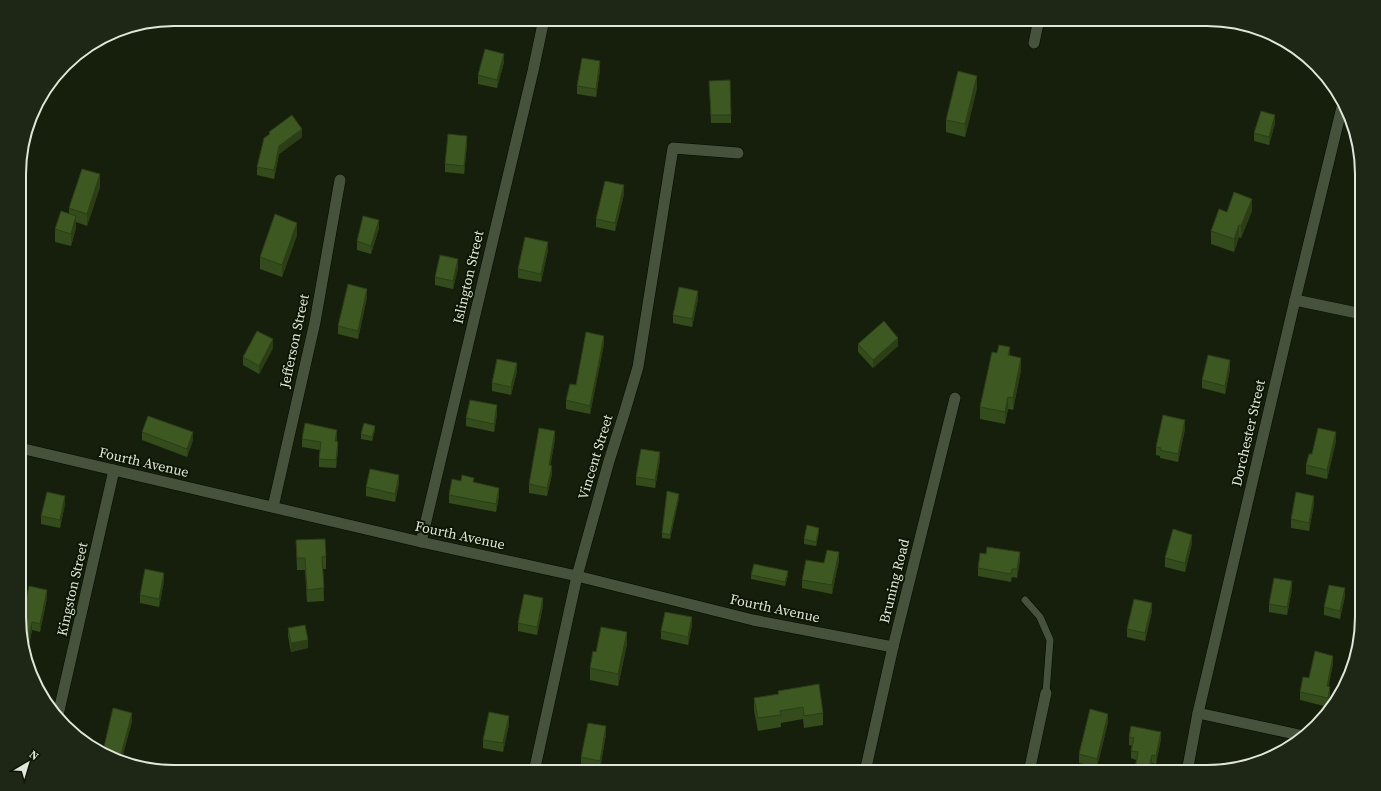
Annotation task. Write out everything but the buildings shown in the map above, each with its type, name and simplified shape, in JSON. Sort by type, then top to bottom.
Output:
[{"type":"street","name":"Islington Street","points":[[421,542],[543,26]]},
{"type":"street","points":[[1034,43],[1038,26]]},
{"type":"street","name":"Dorchester Street","points":[[1187,765],[1198,713],[1295,300],[1341,111]]},
{"type":"street","name":"Vincent Street","points":[[536,765],[577,576],[607,468],[638,366],[673,148],[738,153]]},
{"type":"street","name":"Jefferson Street","points":[[273,507],[315,322],[340,180]]},
{"type":"street","points":[[1295,300],[1355,313]]},
{"type":"street","name":"Bruning Road","points":[[867,765],[893,647],[955,398]]},
{"type":"street","name":"Fourth Avenue","points":[[26,449],[421,542],[577,576],[753,620],[893,647]]},
{"type":"street","name":"Kingston Street","points":[[59,710],[114,470]]},
{"type":"street","points":[[1031,765],[1046,693]]},
{"type":"street","points":[[1198,713],[1297,734]]},
{"type":"lane","points":[[1025,600],[1040,618],[1050,640],[1046,693]]}]
